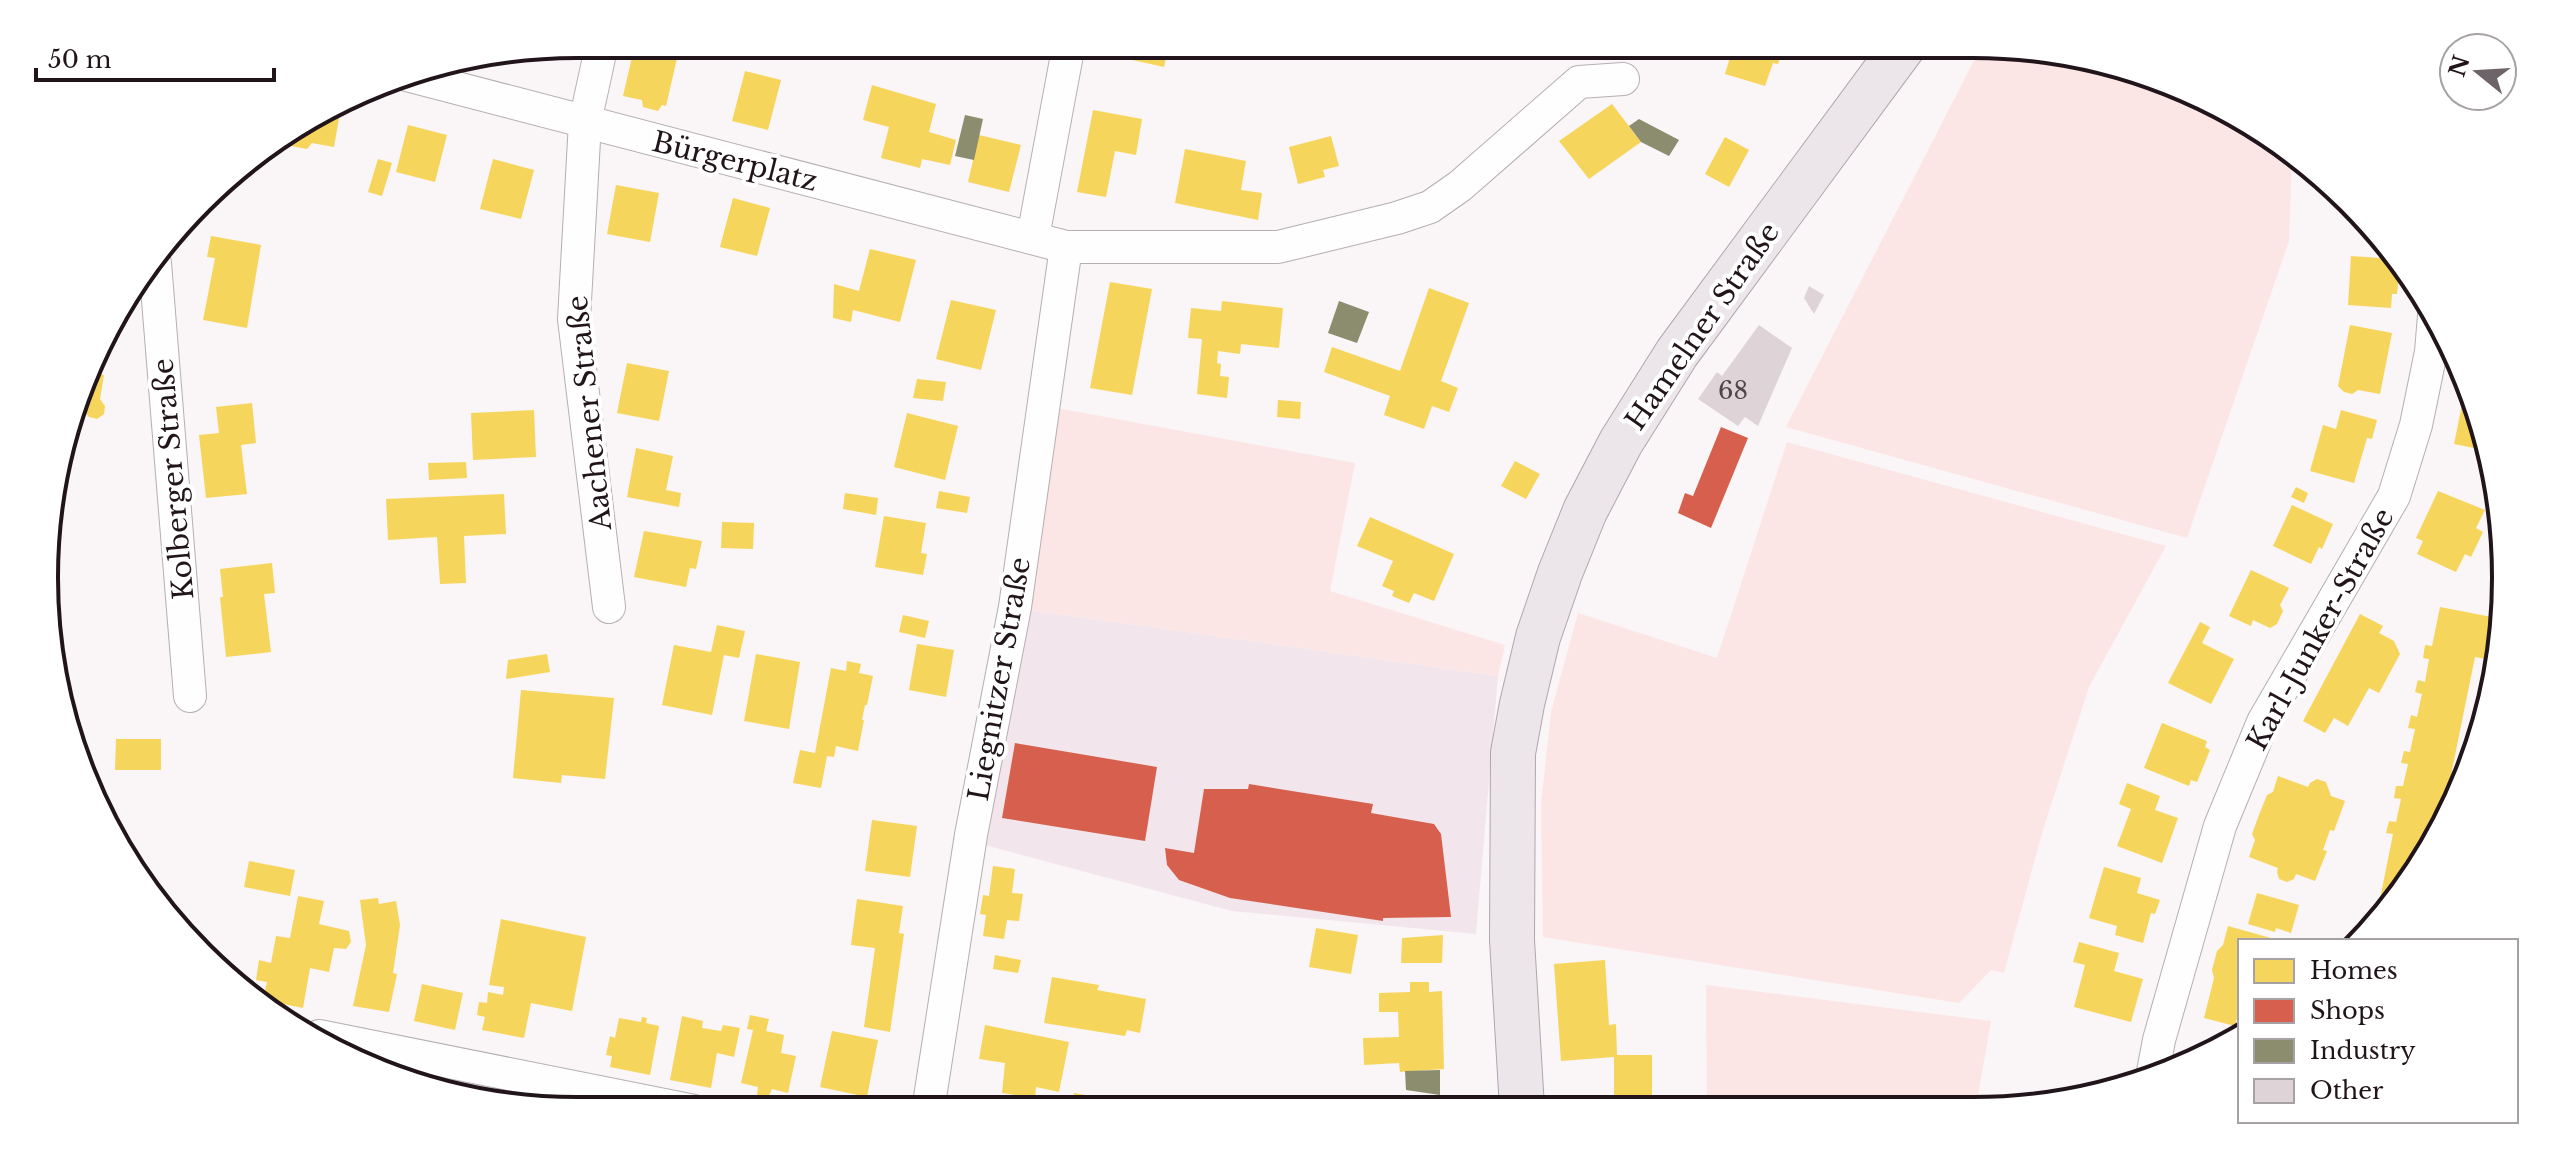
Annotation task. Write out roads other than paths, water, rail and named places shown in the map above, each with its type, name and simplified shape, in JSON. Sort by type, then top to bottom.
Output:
[{"type":"main road","name":"Hamelner Straße","points":[[1521,1097],[1512,940],[1513,753],[1538,637],[1560,573],[1585,511],[1621,442],[1677,353],[1836,140],[1886,58]]},
{"type":"street","name":"Aachener Straße","points":[[599,58],[585,122],[574,319],[609,607]]},
{"type":"street","points":[[1033,237],[1066,58]]},
{"type":"street","name":"Bürgerplatz","points":[[428,81],[1066,247],[1278,247],[1430,207],[1460,186],[1579,82],[1623,79]]},
{"type":"street","name":"Liegnitzer Straße","points":[[930,1097],[971,835],[1015,607],[1066,247]]},
{"type":"street","name":"Kolberger Straße","points":[[156,274],[190,696]]},
{"type":"street","name":"Karl-Junker-Straße","points":[[2155,1063],[2220,826],[2263,722],[2394,496],[2416,425],[2432,337]]},
{"type":"street","points":[[344,1041],[624,1097]]}]
